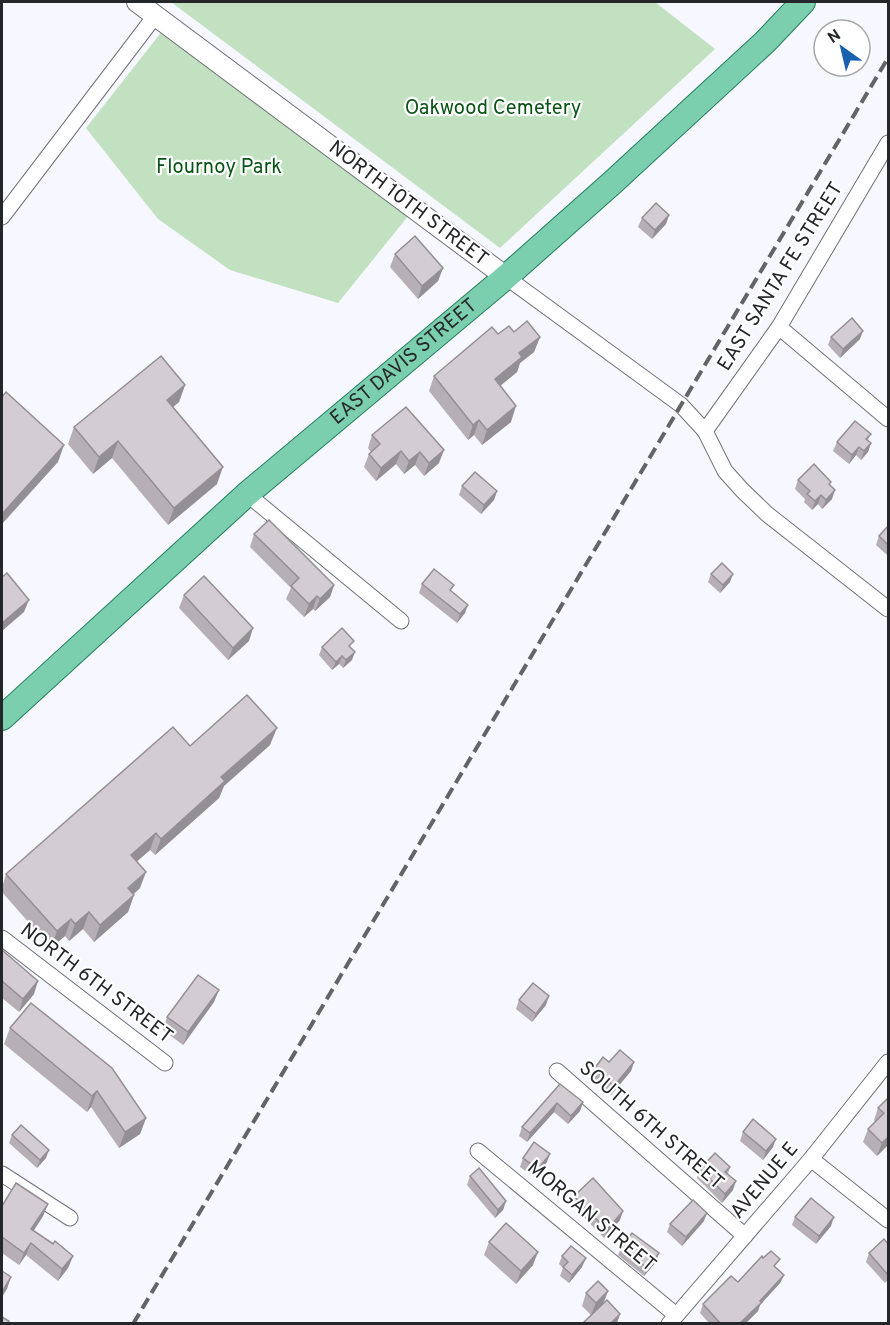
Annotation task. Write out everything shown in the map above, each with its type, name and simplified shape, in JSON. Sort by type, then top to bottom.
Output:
[{"type":"main road","name":"EAST DAVIS STREET","points":[[2,718],[248,494],[506,277],[702,101],[765,42],[803,2]]},
{"type":"street","name":"NORTH 10TH STREET","points":[[137,2],[681,405],[705,431],[725,471],[742,490],[767,514],[888,609]]},
{"type":"street","points":[[2,218],[155,16]]},
{"type":"street","name":"EAST SANTA FE STREET","points":[[705,431],[779,327],[888,143]]},
{"type":"street","points":[[779,327],[888,419]]},
{"type":"street","points":[[248,494],[402,621]]},
{"type":"street","name":"NORTH 6TH STREET","points":[[2,938],[165,1063]]},
{"type":"street","name":"AVENUE E","points":[[673,1319],[811,1159],[888,1062]]},
{"type":"street","name":"SOUTH 6TH STREET","points":[[557,1071],[745,1236]]},
{"type":"street","name":"MORGAN STREET","points":[[478,1151],[673,1319]]},
{"type":"street","points":[[811,1159],[888,1220]]},
{"type":"street","points":[[2,1174],[70,1218]]},
{"type":"green space","name":"Oakwood Cemetery","points":[[171,2],[655,2],[715,49],[500,248]]},
{"type":"green space","name":"Flournoy Park","points":[[163,30],[409,215],[338,303],[230,270],[158,219],[86,128]]},
{"type":"building","points":[[656,203],[669,215],[655,230],[642,218]]},
{"type":"building","points":[[415,236],[443,268],[422,286],[395,254]]},
{"type":"building","points":[[852,318],[863,331],[843,349],[831,337]]},
{"type":"building","points":[[527,321],[540,337],[519,353],[522,357],[495,379],[516,406],[487,430],[479,420],[473,425],[434,376],[492,327],[498,334],[509,326],[514,332]]},
{"type":"building","points":[[161,356],[185,385],[167,400],[223,467],[174,508],[118,441],[99,457],[74,427]]},
{"type":"building","points":[[6,392],[64,445],[2,514],[2,397]]},
{"type":"building","points":[[406,407],[444,450],[429,463],[420,452],[409,461],[401,451],[381,468],[369,454],[380,444],[372,435]]},
{"type":"building","points":[[855,421],[871,434],[866,439],[871,443],[864,451],[859,447],[852,455],[837,442]]},
{"type":"building","points":[[814,464],[831,482],[829,484],[835,490],[826,500],[821,495],[815,501],[807,494],[810,491],[798,480]]},
{"type":"building","points":[[475,472],[497,491],[484,505],[462,486]]},
{"type":"building","points":[[269,520],[334,585],[320,599],[317,596],[309,604],[291,586],[299,578],[254,534]]},
{"type":"building","points":[[888,526],[888,545],[879,536]]},
{"type":"building","points":[[722,563],[733,574],[723,585],[711,574]]},
{"type":"building","points":[[434,569],[454,585],[450,590],[468,605],[460,614],[422,584]]},
{"type":"building","points":[[7,573],[29,600],[2,623],[2,577]]},
{"type":"building","points":[[204,576],[253,628],[233,648],[184,595]]},
{"type":"building","points":[[342,628],[354,641],[349,646],[355,652],[346,660],[342,656],[336,662],[322,647]]},
{"type":"building","points":[[247,695],[277,728],[221,777],[225,781],[161,839],[156,833],[131,855],[146,872],[128,888],[134,895],[100,925],[89,912],[75,924],[71,919],[57,931],[6,874],[173,727],[190,746]]},
{"type":"building","points":[[2,950],[38,981],[23,999],[2,981]]},
{"type":"building","points":[[198,975],[219,990],[188,1032],[167,1017]]},
{"type":"building","points":[[533,983],[549,996],[536,1014],[519,1000]]},
{"type":"building","points":[[31,1003],[112,1068],[146,1118],[125,1132],[97,1091],[92,1096],[10,1028]]},
{"type":"building","points":[[620,1050],[634,1062],[614,1086],[594,1069],[603,1057],[609,1062]]},
{"type":"building","points":[[560,1084],[583,1102],[571,1116],[557,1103],[530,1133],[522,1127]]},
{"type":"building","points":[[888,1098],[888,1137],[882,1143],[868,1129],[884,1113],[878,1108]]},
{"type":"building","points":[[753,1119],[776,1139],[766,1151],[743,1132]]},
{"type":"building","points":[[21,1125],[49,1150],[40,1160],[12,1135]]},
{"type":"building","points":[[534,1142],[550,1154],[538,1169],[523,1158]]},
{"type":"building","points":[[715,1153],[730,1167],[725,1172],[736,1181],[725,1194],[700,1169]]},
{"type":"building","points":[[479,1168],[506,1201],[498,1210],[470,1176]]},
{"type":"building","points":[[593,1178],[623,1211],[607,1230],[574,1196]]},
{"type":"building","points":[[16,1183],[48,1204],[31,1229],[53,1244],[55,1241],[73,1256],[62,1269],[31,1243],[24,1253],[2,1237],[2,1206]]},
{"type":"building","points":[[811,1198],[834,1217],[819,1236],[795,1217]]},
{"type":"building","points":[[693,1200],[707,1213],[686,1237],[670,1224]]},
{"type":"building","points":[[506,1223],[538,1252],[521,1271],[489,1242]]},
{"type":"building","points":[[632,1233],[659,1253],[647,1268],[622,1246]]},
{"type":"building","points":[[884,1239],[888,1244],[888,1275],[869,1253]]},
{"type":"building","points":[[571,1246],[586,1258],[572,1275],[563,1267],[568,1262],[562,1256]]},
{"type":"building","points":[[771,1251],[780,1259],[774,1266],[784,1275],[760,1301],[762,1302],[740,1323],[720,1323],[703,1304],[731,1276],[738,1282],[762,1256],[763,1258]]},
{"type":"building","points":[[2,1271],[11,1277],[2,1292]]},
{"type":"building","points":[[598,1281],[608,1291],[596,1303],[586,1293]]},
{"type":"building","points":[[607,1300],[620,1314],[611,1323],[583,1323]]},
{"type":"building","points":[[2,1317],[9,1321],[8,1323],[2,1323]]},
{"type":"railway","points":[[133,1324],[888,58]]}]
